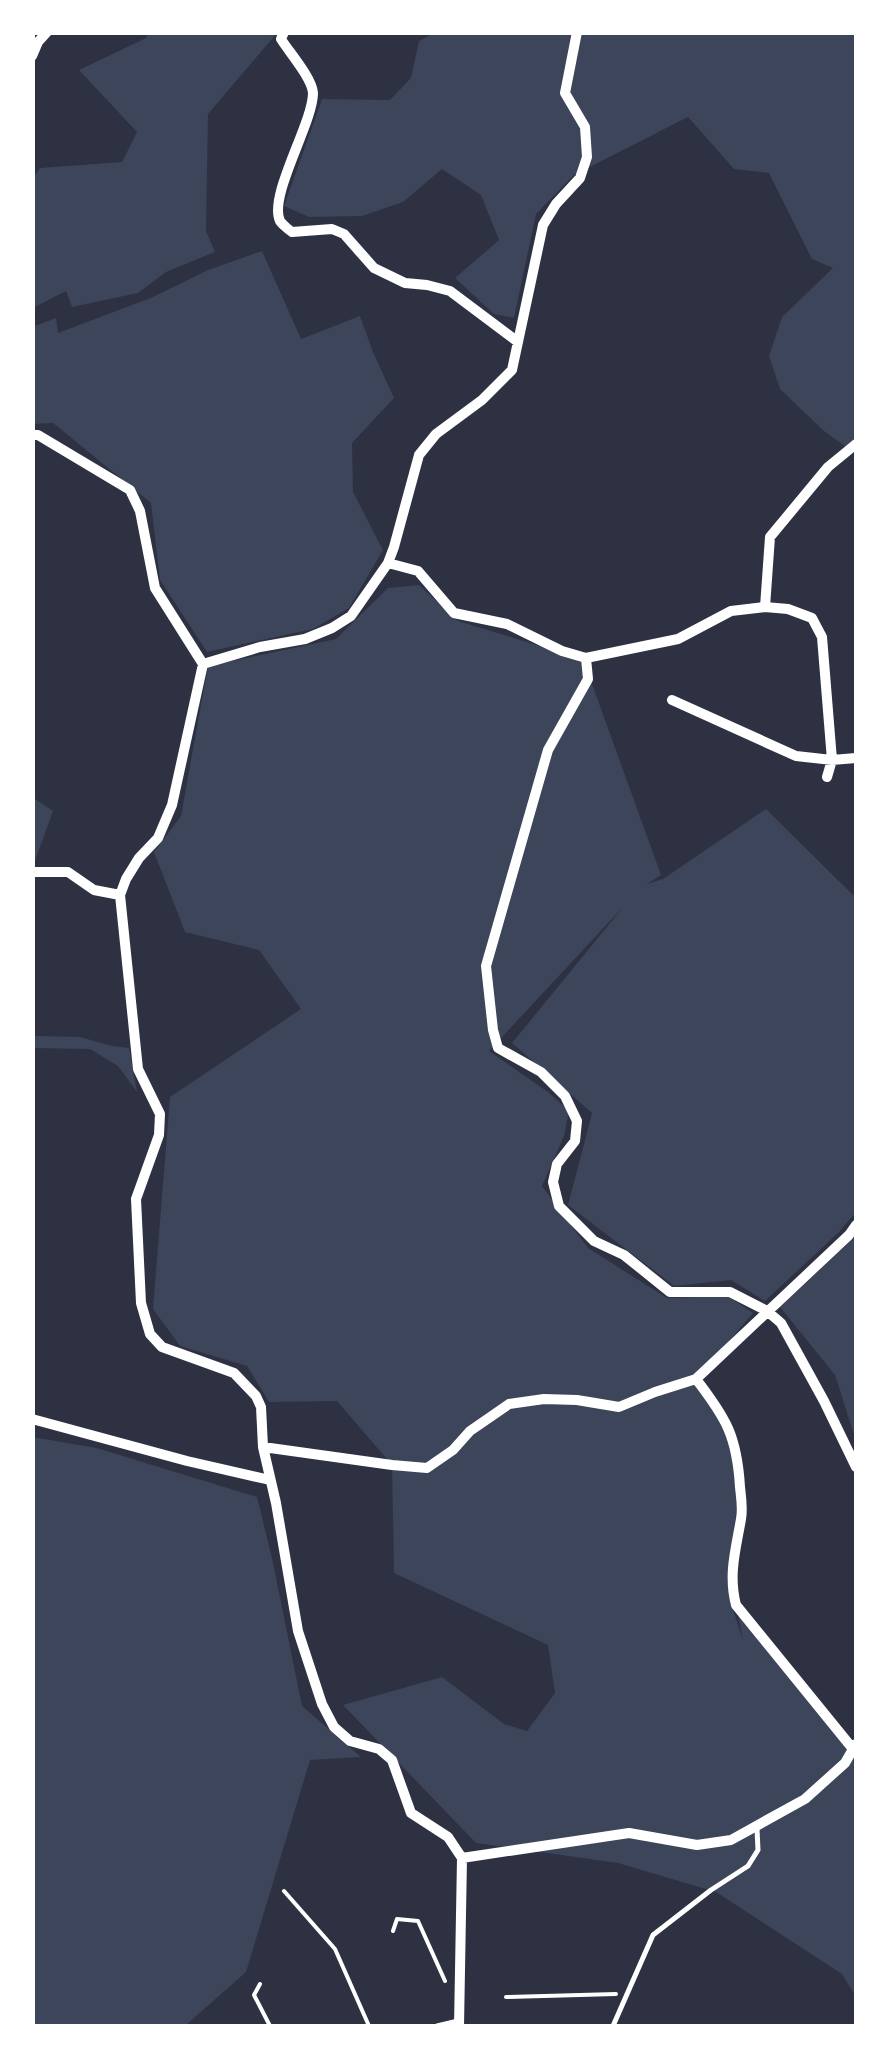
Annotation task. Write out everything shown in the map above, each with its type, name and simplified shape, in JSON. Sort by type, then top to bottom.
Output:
[{"type":"street","points":[[32,56],[46,32]]},
{"type":"street","points":[[284,32],[281,39],[313,90],[278,208],[280,222],[292,232],[332,229],[344,234],[374,268],[405,283],[450,291],[518,342]]},
{"type":"street","points":[[204,664],[260,646],[305,639],[351,616],[388,563],[419,454],[436,434],[482,400],[512,370],[543,226],[556,204],[580,178],[587,157],[585,127],[565,93],[577,32]]},
{"type":"street","points":[[32,435],[130,490],[140,511],[154,588],[204,664],[172,805],[158,838],[139,858],[120,895],[138,1069],[160,1114],[159,1136],[136,1199],[141,1303],[150,1334],[162,1347],[234,1373],[256,1396],[298,1631],[322,1704],[334,1727],[350,1741],[379,1749],[392,1760],[411,1812],[448,1837],[462,1858],[459,2024]]},
{"type":"street","points":[[765,606],[770,538],[828,468],[856,444]]},
{"type":"street","points":[[388,563],[418,571],[454,613],[507,624],[562,651],[586,658],[678,639],[731,611],[765,606],[812,618],[822,637],[832,760],[827,777]]},
{"type":"street","points":[[586,658],[588,679],[548,750],[486,966],[498,1048],[541,1072],[566,1096],[577,1122],[576,1141],[557,1164],[553,1182],[559,1206],[594,1241],[624,1255],[670,1292],[730,1292],[781,1323],[856,1467]]},
{"type":"street","points":[[672,700],[796,756],[856,758]]},
{"type":"street","points":[[32,872],[68,872],[94,890],[120,895]]},
{"type":"street","points":[[263,1447],[427,1468],[509,1404],[576,1400],[618,1408],[696,1379],[849,1235],[856,1224]]},
{"type":"street","points":[[462,1858],[629,1833],[697,1845],[731,1840],[805,1800],[845,1763],[855,1747],[736,1605],[731,1585],[742,1514],[734,1440],[719,1409],[696,1379]]},
{"type":"street","points":[[32,1419],[270,1480]]},
{"type":"lane","points":[[614,2026],[653,1935],[748,1866],[758,1850],[757,1826]]},
{"type":"lane","points":[[437,2026],[459,2024]]},
{"type":"path","points":[[284,1890],[335,1950],[369,2026]]},
{"type":"path","points":[[392,1931],[397,1919],[418,1921],[443,1980],[460,1993]]},
{"type":"path","points":[[260,1984],[254,1995],[270,2026]]},
{"type":"path","points":[[506,1997],[626,1994]]},
{"type":"shaded area","points":[[149,33],[277,33],[208,114],[206,231],[215,252],[166,272],[138,293],[72,307],[66,291],[33,308],[33,178],[40,168],[122,162],[137,132],[79,70],[146,38]]},
{"type":"shaded area","points":[[434,33],[856,33],[856,454],[824,431],[780,389],[769,356],[782,317],[833,268],[812,259],[769,173],[734,169],[688,117],[574,175],[536,214],[514,318],[494,314],[455,278],[499,240],[481,195],[442,169],[403,202],[362,216],[309,217],[284,206],[322,99],[390,100],[411,78],[419,41]]},
{"type":"shaded area","points":[[262,251],[301,339],[360,316],[394,398],[352,443],[353,492],[383,550],[349,608],[313,629],[207,652],[160,580],[151,503],[53,423],[33,424],[32,327],[56,318],[58,333]]},
{"type":"shaded area","points":[[419,585],[458,621],[583,659],[661,875],[647,884],[663,879],[766,809],[856,898],[856,1212],[765,1301],[731,1280],[674,1286],[568,1205],[592,1113],[512,1043],[624,906],[489,1051],[569,1111],[564,1136],[542,1186],[588,1248],[667,1298],[728,1296],[753,1313],[697,1379],[719,1409],[738,1466],[732,1606],[743,1640],[736,1605],[856,1746],[856,1997],[842,1974],[716,1892],[618,1863],[476,1843],[343,1705],[442,1677],[504,1724],[527,1731],[555,1693],[548,1645],[394,1573],[392,1465],[337,1401],[269,1402],[247,1366],[180,1346],[153,1309],[170,1097],[301,1009],[259,950],[185,932],[154,852],[181,816],[208,666],[336,639],[388,588]]},
{"type":"shaded area","points":[[32,797],[53,811],[33,862]]},
{"type":"shaded area","points":[[33,1034],[80,1037],[129,1048],[137,1092],[118,1066],[90,1049],[33,1048]]},
{"type":"shaded area","points":[[856,1236],[856,1441],[835,1375],[780,1307]]},
{"type":"shaded area","points":[[32,1437],[97,1448],[257,1497],[302,1706],[361,1757],[310,1760],[246,1972],[185,2026],[33,2026]]}]
